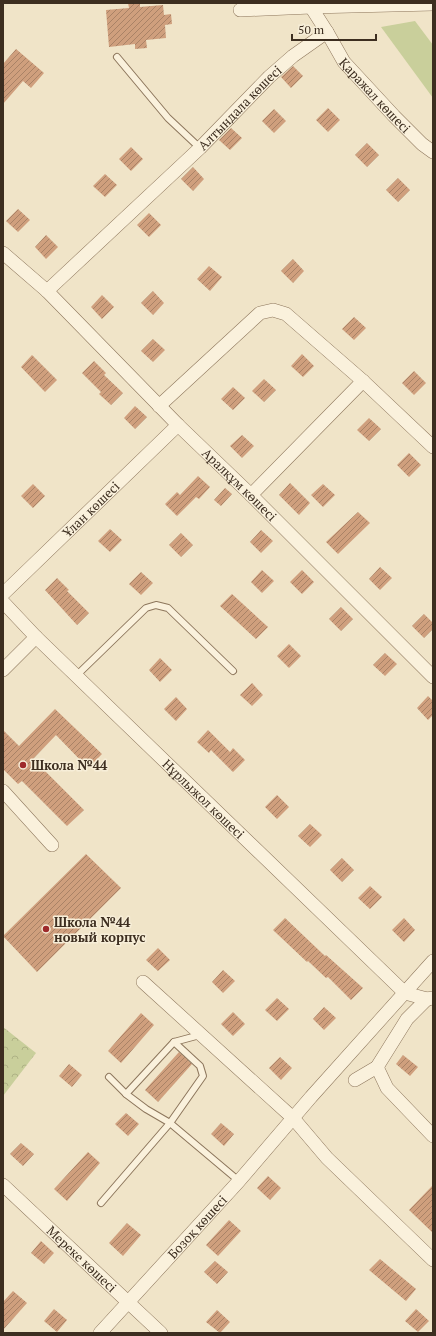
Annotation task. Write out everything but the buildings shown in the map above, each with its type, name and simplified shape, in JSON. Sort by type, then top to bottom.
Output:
[{"type":"street","points":[[240,10],[310,5],[433,4]]},
{"type":"street","points":[[310,5],[326,32]]},
{"type":"street","name":"Алтындала көшесі","points":[[47,291],[200,148],[269,77],[293,56],[326,32]]},
{"type":"street","name":"Қаражал көшесі","points":[[326,32],[344,62],[394,116],[422,144],[433,152]]},
{"type":"street","name":"Аралқұм көшесі","points":[[3,253],[47,291],[159,406],[251,495],[433,677]]},
{"type":"street","points":[[159,406],[260,313],[273,310],[286,314],[432,443]]},
{"type":"street","points":[[251,495],[363,381]]},
{"type":"street","name":"Ұлан көшесі","points":[[3,594],[178,425]]},
{"type":"street","name":"Нұрлыжол көшесі","points":[[3,602],[36,637],[405,993]]},
{"type":"street","points":[[3,670],[36,637]]},
{"type":"street","points":[[3,791],[52,845]]},
{"type":"street","name":"Бозоқ көшесі","points":[[100,1333],[239,1181],[433,961]]},
{"type":"street","points":[[143,982],[293,1118],[327,1158],[433,1260]]},
{"type":"street","points":[[405,993],[430,999]]},
{"type":"street","points":[[355,1080],[377,1068],[407,1019],[430,999]]},
{"type":"street","points":[[377,1068],[387,1088],[433,1136]]},
{"type":"street","name":"Мереке көшесі","points":[[3,1185],[161,1333]]},
{"type":"lane","points":[[117,57],[168,118],[200,148]]},
{"type":"lane","points":[[77,676],[146,608],[156,605],[168,608],[233,670]]},
{"type":"lane","points":[[126,1094],[174,1042],[200,1035]]},
{"type":"lane","points":[[101,1203],[170,1123],[203,1076],[200,1066],[174,1042]]},
{"type":"lane","points":[[109,1077],[126,1094],[146,1109],[170,1123],[239,1181]]},
{"type":"green space","points":[[415,21],[433,45],[433,98],[381,27]]},
{"type":"green space","points":[[3,1027],[36,1053],[3,1096]]},
{"type":"place","name":"Школа №44","points":[[23,765]]},
{"type":"place","name":"Школа №44 новый корпус","points":[[46,929]]}]
